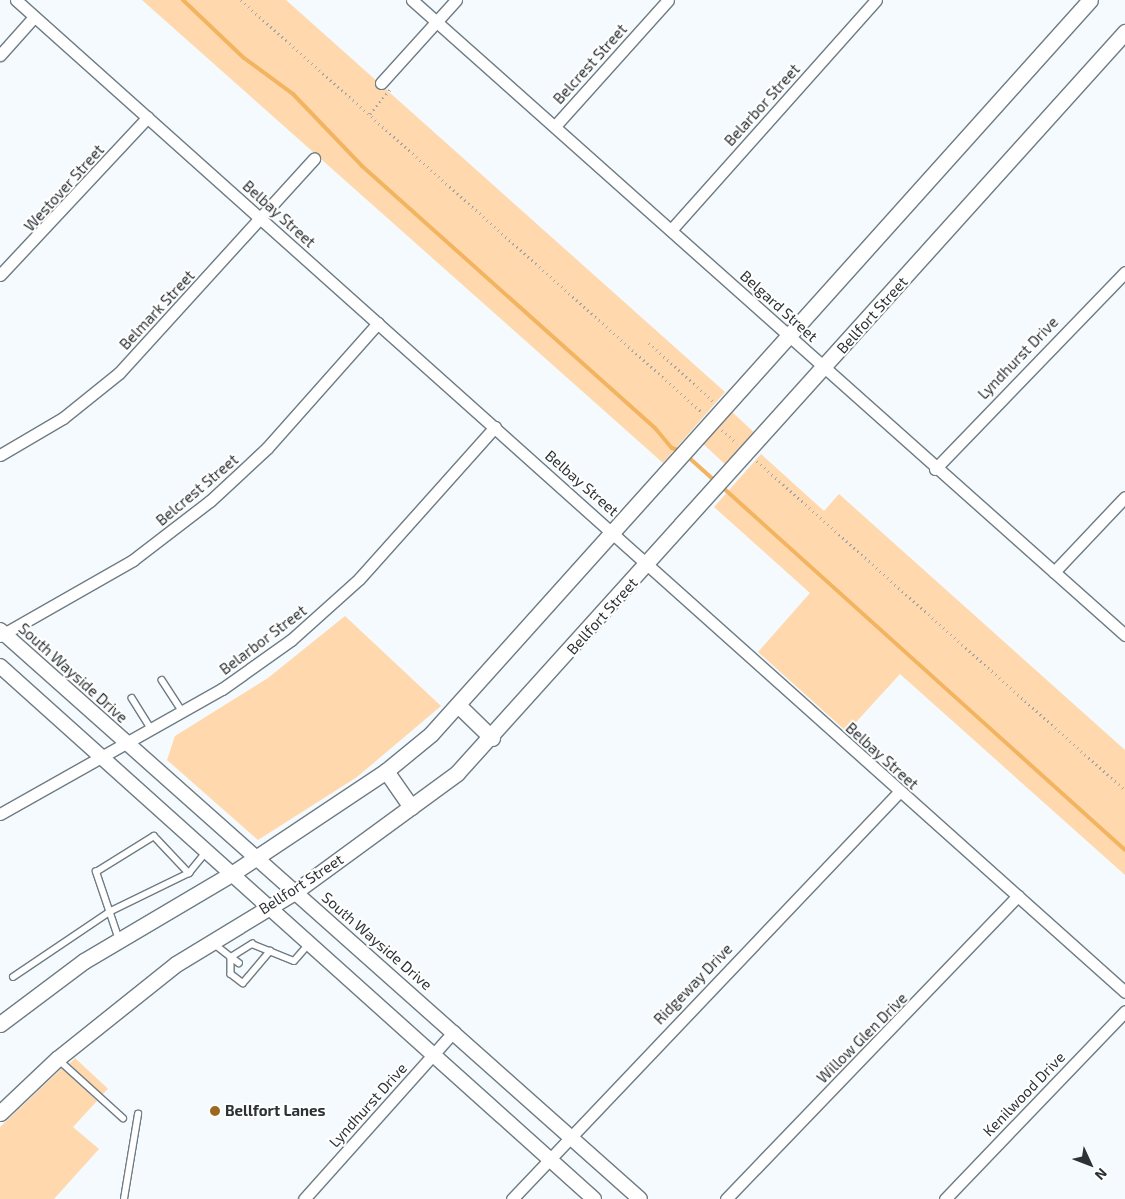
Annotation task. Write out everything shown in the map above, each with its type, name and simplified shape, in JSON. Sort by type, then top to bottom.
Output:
[{"type":"main road","points":[[0,1024],[78,966],[232,873],[386,771],[459,706],[1090,0]]},
{"type":"main road","name":"Bellfort Street","points":[[0,1113],[57,1059],[176,964],[296,891],[457,773],[492,738],[731,473],[1125,32]]},
{"type":"main road","points":[[459,706],[492,738]]},
{"type":"main road","points":[[386,771],[411,807]]},
{"type":"street","name":"Belbay Street","points":[[16,0],[615,533],[899,792],[1125,992]]},
{"type":"street","name":"Belgard Street","points":[[412,0],[790,336],[935,468],[1125,635]]},
{"type":"street","points":[[382,82],[456,0]]},
{"type":"street","name":"Belcrest Street","points":[[555,126],[668,0]]},
{"type":"street","name":"Belarbor Street","points":[[671,230],[876,0]]},
{"type":"street","points":[[0,55],[34,17]]},
{"type":"street","name":"Westover Street","points":[[0,275],[148,117]]},
{"type":"street","name":"Belmark Street","points":[[0,455],[63,418],[119,373],[314,159]]},
{"type":"street","name":"Lyndhurst Drive","points":[[935,468],[1125,272]]},
{"type":"street","name":"Belcrest Street","points":[[1,633],[133,560],[210,501],[267,448],[378,323]]},
{"type":"street","name":"Belarbor Street","points":[[0,814],[128,744],[253,668],[324,612],[495,427]]},
{"type":"street","points":[[1054,572],[1125,497]]},
{"type":"street","name":"South Wayside Drive","points":[[1,633],[296,891],[640,1199]]},
{"type":"street","points":[[0,666],[103,756],[594,1199]]},
{"type":"street","name":"Ridgeway Drive","points":[[512,1199],[548,1158],[899,792]]},
{"type":"street","name":"Willow Glen Drive","points":[[726,1199],[1018,896]]},
{"type":"street","name":"Kenilwood Drive","points":[[945,1199],[1125,1011]]},
{"type":"street","name":"Lyndhurst Drive","points":[[304,1199],[454,1031]]},
{"type":"lane","points":[[162,680],[182,712]]},
{"type":"lane","points":[[132,698],[152,730]]},
{"type":"lane","points":[[119,942],[111,911],[96,872],[154,836],[189,873]]},
{"type":"lane","points":[[13,976],[111,911],[189,873],[208,851]]},
{"type":"lane","points":[[211,942],[238,963]]},
{"type":"lane","points":[[231,957],[252,944],[294,961],[311,943]]},
{"type":"lane","points":[[231,957],[231,974],[243,983],[250,972],[270,951]]},
{"type":"lane","points":[[57,1059],[123,1118]]},
{"type":"lane","points":[[124,1199],[138,1114]]},
{"type":"path","points":[[241,0],[709,418]]},
{"type":"path","points":[[370,114],[392,91],[382,82]]},
{"type":"path","points":[[649,343],[724,410]]},
{"type":"path","points":[[718,426],[744,449]]},
{"type":"path","points":[[753,458],[1125,790]]},
{"type":"shaded area","points":[[142,0],[286,0],[725,392],[663,463]]},
{"type":"shaded area","points":[[731,411],[757,435],[727,466],[702,442]]},
{"type":"shaded area","points":[[761,454],[824,511],[839,494],[1125,750],[1125,875],[900,674],[847,732],[758,652],[810,593],[714,507]]},
{"type":"shaded area","points":[[345,616],[441,706],[357,777],[258,840],[167,760],[175,736],[268,678]]},
{"type":"shaded area","points":[[75,1058],[108,1089],[102,1095],[70,1064]]},
{"type":"shaded area","points":[[62,1068],[97,1101],[73,1127],[99,1149],[54,1199],[0,1199],[0,1127]]},
{"type":"waterway","points":[[183,0],[244,58],[293,94],[362,166],[655,428],[672,448],[681,451]]},
{"type":"waterway","points":[[686,455],[715,481]]},
{"type":"waterway","points":[[720,485],[1125,850]]},
{"type":"place","name":"Bellfort Lanes","points":[[215,1111]]}]
